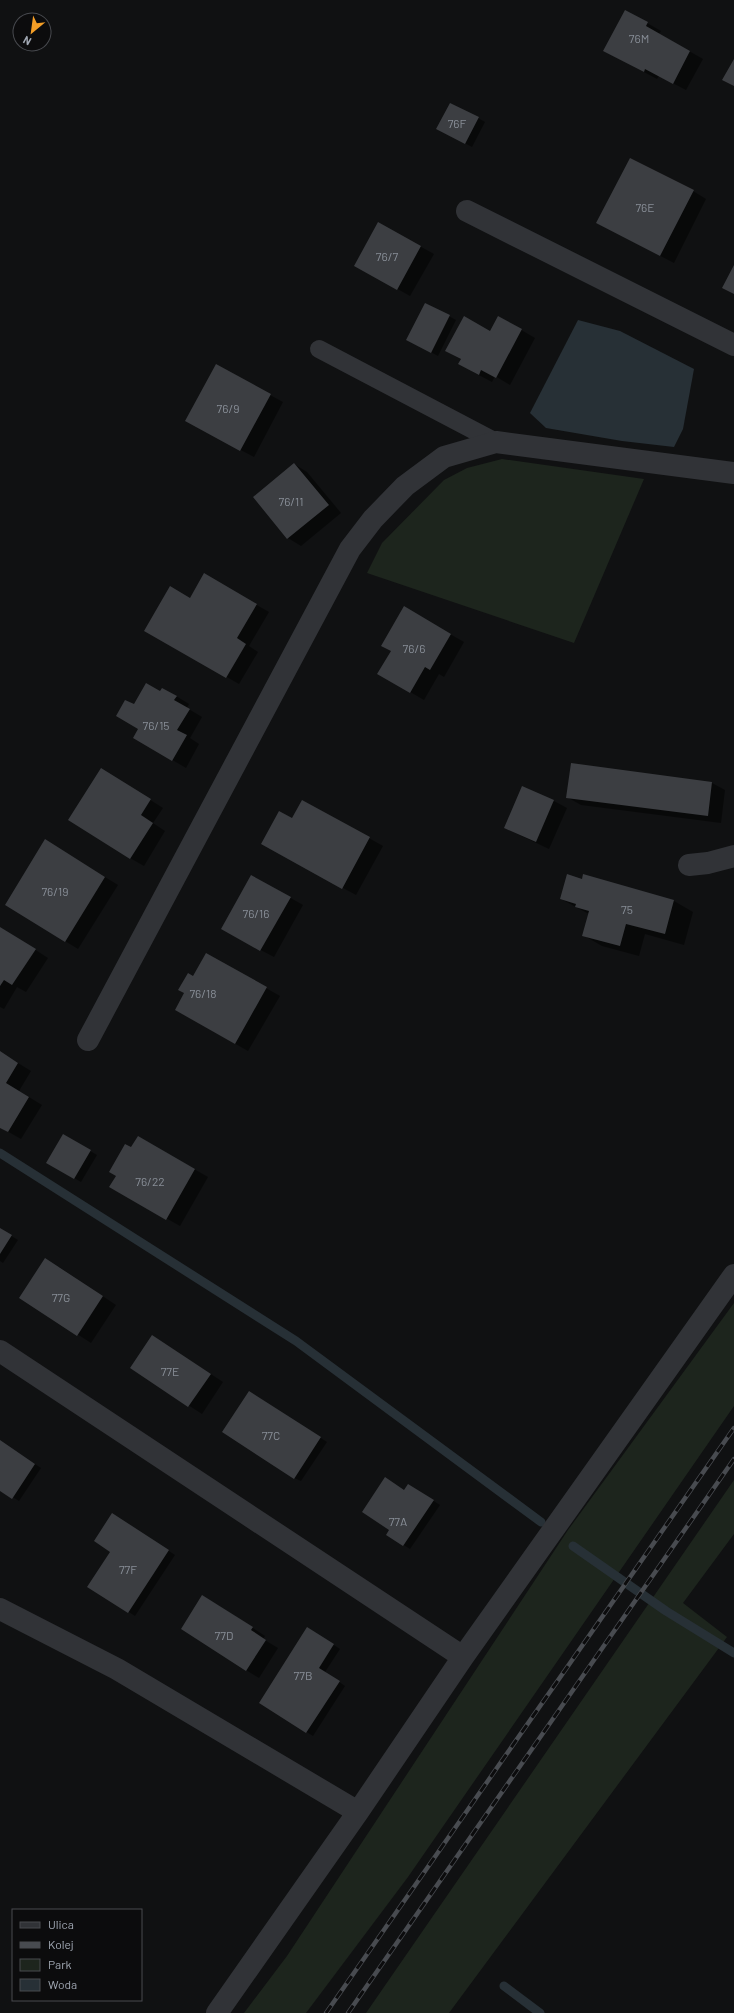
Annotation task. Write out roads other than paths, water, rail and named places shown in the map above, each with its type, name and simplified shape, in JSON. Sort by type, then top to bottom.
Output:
[{"type":"street","points":[[467,211],[734,345]]},
{"type":"street","points":[[88,1040],[350,549],[373,519],[405,486],[444,458],[496,442],[734,473]]},
{"type":"street","points":[[689,865],[708,863],[734,856]]},
{"type":"street","points":[[217,2013],[358,1812],[463,1657],[734,1275]]},
{"type":"street","points":[[0,1351],[463,1657]]},
{"type":"street","points":[[0,1609],[117,1669],[358,1812]]},
{"type":"lane","points":[[319,349],[496,442]]},
{"type":"water","points":[[578,320],[620,331],[694,369],[683,429],[674,447],[622,441],[546,428],[530,413]]},
{"type":"waterway","points":[[0,1153],[296,1341],[541,1522]]},
{"type":"waterway","points":[[573,1546],[666,1611],[734,1653]]},
{"type":"waterway","points":[[504,1986],[540,2013]]},
{"type":"railway","points":[[326,2013],[734,1428]]},
{"type":"railway","points":[[348,2013],[734,1459]]}]
